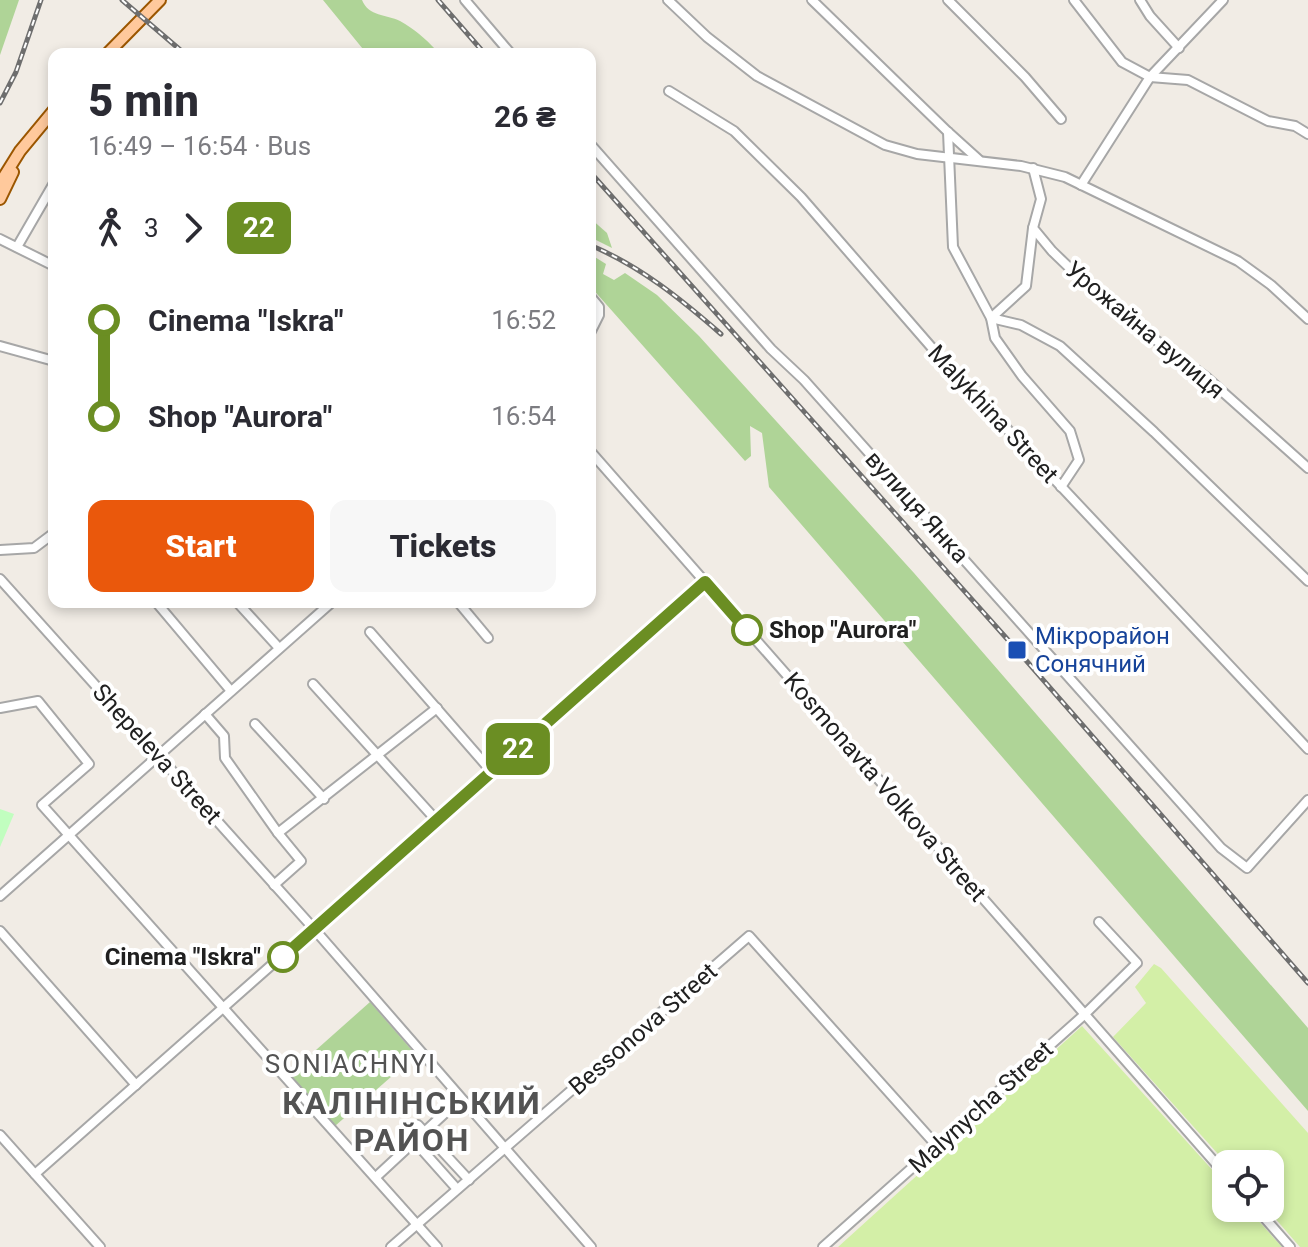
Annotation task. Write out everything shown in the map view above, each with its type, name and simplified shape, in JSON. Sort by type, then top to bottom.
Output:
[{"type":"main road","points":[[113,48],[160,0]]},
{"type":"main road","points":[[0,183],[20,151],[48,117]]},
{"type":"main road","points":[[0,199],[13,175],[20,151]]},
{"type":"street","points":[[465,0],[506,48]]},
{"type":"street","points":[[668,0],[729,54],[784,92],[885,145],[917,154],[1033,168],[1081,185],[1238,261],[1271,285],[1308,319]]},
{"type":"street","points":[[812,0],[980,160]]},
{"type":"street","points":[[948,0],[1025,77],[1061,119]]},
{"type":"street","points":[[1074,0],[1122,62],[1150,77],[1188,80],[1268,121],[1295,126],[1308,134]]},
{"type":"street","points":[[1140,0],[1179,48]]},
{"type":"street","points":[[1081,185],[1150,77],[1223,0]]},
{"type":"street","name":"Malykhina Street","points":[[669,91],[721,121],[801,197],[946,364],[1308,749]]},
{"type":"street","points":[[948,132],[953,247],[991,318],[995,338],[1022,376],[1070,431],[1079,460],[1061,487]]},
{"type":"street","name":"вулиця Янка","points":[[596,151],[771,349],[815,392],[1208,836],[1247,868],[1308,800]]},
{"type":"street","points":[[991,318],[1026,286],[1033,228],[1041,199],[1033,168]]},
{"type":"street","points":[[17,247],[48,194]]},
{"type":"street","name":"Урожайна вулиця","points":[[1033,228],[1052,251],[1107,304],[1206,377],[1308,468]]},
{"type":"street","points":[[0,239],[48,263]]},
{"type":"street","points":[[991,318],[1021,325],[1060,346],[1308,581]]},
{"type":"street","points":[[0,346],[48,359]]},
{"type":"street","name":"Kosmonavta Volkova Street","points":[[596,458],[1212,1159]]},
{"type":"street","points":[[0,558],[4,550],[34,548],[48,538]]},
{"type":"street","name":"Shepeleva Street","points":[[0,579],[315,930],[591,1247]]},
{"type":"street","points":[[35,1174],[315,930],[705,582]]},
{"type":"street","points":[[161,608],[231,691]]},
{"type":"street","points":[[242,608],[279,648]]},
{"type":"street","points":[[0,896],[325,608]]},
{"type":"street","points":[[463,608],[488,638]]},
{"type":"street","points":[[370,632],[492,772]]},
{"type":"street","points":[[313,684],[437,821]]},
{"type":"street","points":[[0,708],[38,701],[89,764],[42,805],[437,1247]]},
{"type":"street","points":[[278,833],[437,708]]},
{"type":"street","points":[[205,714],[224,736],[225,758],[301,861],[274,885]]},
{"type":"street","points":[[255,724],[324,799]]},
{"type":"street","name":"Malynycha Street","points":[[823,1247],[1084,1015],[1137,963],[1099,922]]},
{"type":"street","points":[[0,931],[136,1085]]},
{"type":"street","name":"Bessonova Street","points":[[391,1247],[749,936],[937,1146]]},
{"type":"street","points":[[376,1177],[421,1128],[460,1099]]},
{"type":"street","points":[[421,1128],[469,1180]]},
{"type":"street","points":[[0,1135],[100,1247]]},
{"type":"street","points":[[411,1138],[457,1189]]},
{"type":"street","points":[[1268,1222],[1290,1247]]},
{"type":"green space","points":[[0,0],[19,0],[0,55]]},
{"type":"green space","points":[[323,0],[362,0],[373,12],[410,27],[434,48],[362,48]]},
{"type":"green space","points":[[596,223],[607,233],[612,248],[596,240]]},
{"type":"green space","points":[[596,258],[606,264],[603,274],[614,280],[625,273],[657,295],[699,336],[914,573],[1308,1028],[1308,1111],[769,487],[762,433],[750,426],[751,456],[745,461],[596,293]]},
{"type":"green space","points":[[0,809],[14,814],[0,847]]},
{"type":"green space","points":[[1154,964],[1161,968],[1308,1133],[1308,1247],[1300,1247],[1278,1222],[1284,1222],[1284,1150],[1214,1150],[1113,1037],[1146,1003],[1135,987]]},
{"type":"green space","points":[[370,1002],[416,1055],[335,1126],[289,1074]]},
{"type":"green space","points":[[1082,1026],[1212,1170],[1212,1222],[1260,1222],[1282,1247],[838,1247]]},
{"type":"railway","points":[[0,103],[16,72],[41,0]]},
{"type":"railway","points":[[122,0],[178,48]]},
{"type":"railway","points":[[438,0],[480,48]]},
{"type":"railway","points":[[596,179],[1017,650],[1308,983]]},
{"type":"railway","points":[[596,248],[659,284],[721,334]]},
{"type":"bus line","name":"22","points":[[283,957],[705,582],[747,630]]},
{"type":"place","name":"Shop \"Aurora\"","points":[[747,630]]},
{"type":"place","name":"Мікрорайон Сонячний","points":[[1017,650]]},
{"type":"place","name":"Cinema \"Iskra\"","points":[[283,957]]},
{"type":"district","name":"SONIACHNYI","points":[[351,1064]]},
{"type":"district","name":"КАЛІНІНСЬКИЙ РАЙОН","points":[[412,1122]]}]
